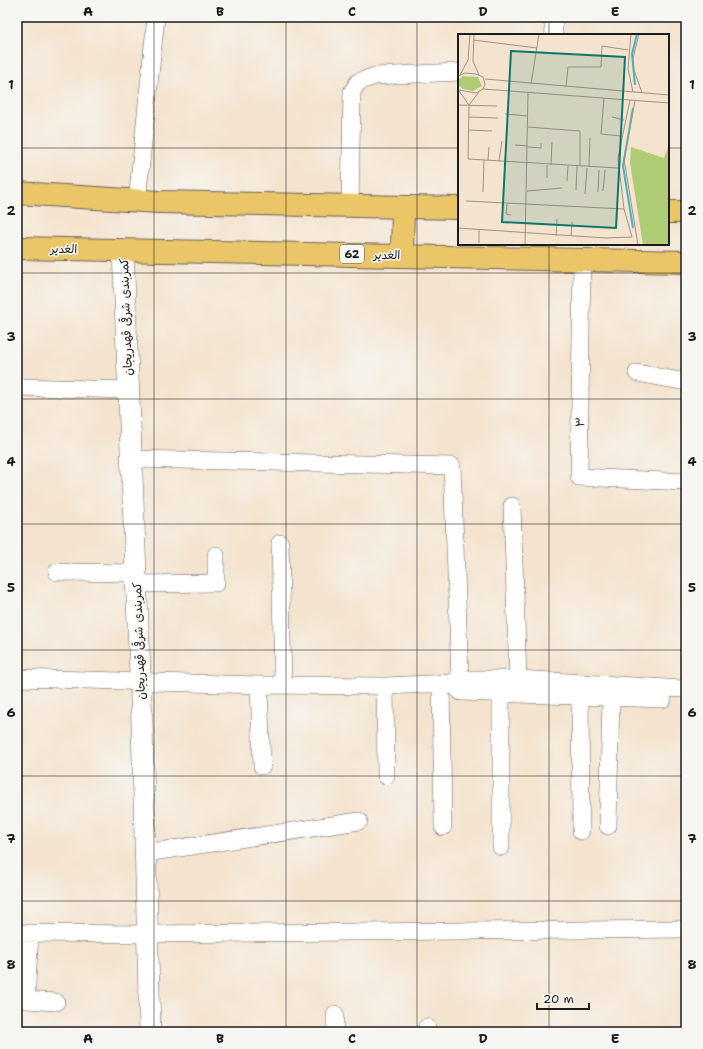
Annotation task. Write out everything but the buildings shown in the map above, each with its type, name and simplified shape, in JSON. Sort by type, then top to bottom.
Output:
[{"type":"highway","points":[[17,193],[137,201],[458,208]]},
{"type":"highway","points":[[402,255],[403,207]]},
{"type":"highway","points":[[669,212],[686,212]]},
{"type":"highway","name":"الغدیر","points":[[17,248],[686,262]]},
{"type":"street","points":[[137,201],[156,17]]},
{"type":"street","points":[[553,17],[554,34]]},
{"type":"street","points":[[350,206],[352,92],[358,82],[375,76],[458,72]]},
{"type":"street","name":"کمربندی شرقی قهدریجان","points":[[123,250],[141,681],[150,1032]]},
{"type":"street","name":"۳","points":[[582,260],[579,477],[686,482]]},
{"type":"street","points":[[637,373],[686,382]]},
{"type":"street","points":[[17,387],[129,390]]},
{"type":"street","points":[[131,458],[452,466],[450,682],[443,826]]},
{"type":"street","points":[[512,506],[518,679]]},
{"type":"street","points":[[280,543],[283,685]]},
{"type":"street","points":[[56,572],[136,579],[216,583],[216,555]]},
{"type":"street","points":[[17,678],[259,685],[385,686],[518,679],[683,689],[686,687]]},
{"type":"street","points":[[450,682],[461,692],[686,700]]},
{"type":"street","points":[[259,685],[262,766]]},
{"type":"street","points":[[385,686],[386,776]]},
{"type":"street","points":[[500,847],[501,693]]},
{"type":"street","points":[[580,696],[581,831]]},
{"type":"street","points":[[608,826],[611,697]]},
{"type":"street","points":[[146,853],[359,822]]},
{"type":"street","points":[[56,1002],[26,1000],[23,933],[148,934],[686,929]]},
{"type":"street","points":[[335,1014],[335,1032]]}]
